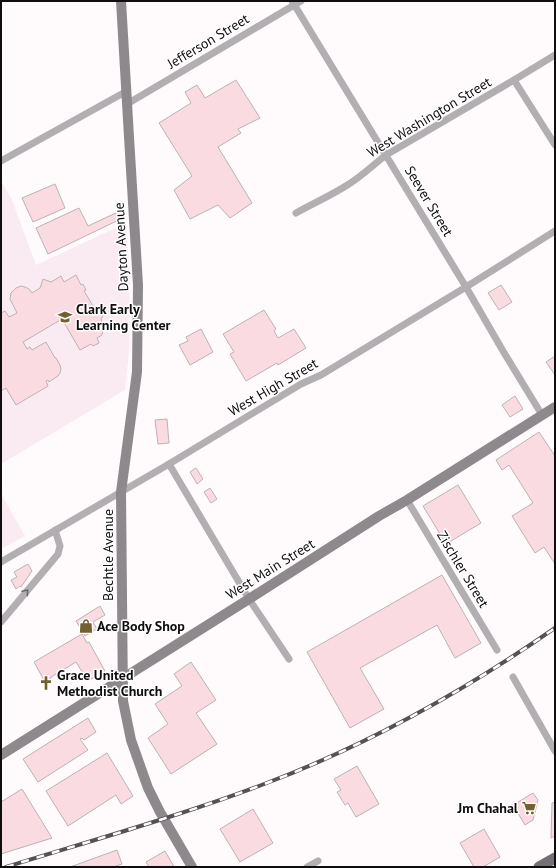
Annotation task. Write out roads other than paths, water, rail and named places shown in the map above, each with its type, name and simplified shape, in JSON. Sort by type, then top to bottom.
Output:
[{"type":"main road","name":"Dayton Avenue","points":[[121,1],[138,285],[137,372],[121,492]]},
{"type":"main road","name":"West Main Street","points":[[1,755],[379,516],[555,407]]},
{"type":"main road","name":"Bechtle Avenue","points":[[121,492],[123,701],[131,740],[148,788],[192,867]]},
{"type":"main road","points":[[539,867],[555,858]]},
{"type":"street","name":"Jefferson Street","points":[[127,104],[293,3],[301,1]]},
{"type":"street","name":"Seever Street","points":[[293,3],[542,415]]},
{"type":"street","name":"West Washington Street","points":[[296,213],[348,185],[386,155],[555,55]]},
{"type":"street","points":[[514,80],[555,145]]},
{"type":"street","points":[[1,161],[127,91]]},
{"type":"street","name":"West High Street","points":[[1,562],[169,464],[301,384],[321,375],[555,231]]},
{"type":"street","points":[[169,464],[249,599],[289,659]]},
{"type":"street","name":"Zischler Street","points":[[407,500],[497,650]]},
{"type":"street","points":[[1,622],[58,554],[60,546],[55,530]]},
{"type":"street","points":[[513,677],[555,751]]},
{"type":"street","points":[[307,867],[318,860]]},
{"type":"railway","points":[[6,867],[196,808],[298,771],[375,736],[449,696],[520,652],[555,628]]},
{"type":"place","name":"Clark Early Learning Center","points":[[65,317]]},
{"type":"place","name":"Ace Body Shop","points":[[86,626]]},
{"type":"place","name":"Grace United Methodist Church","points":[[46,683]]},
{"type":"place","name":"Jm Chahal","points":[[529,808]]}]
